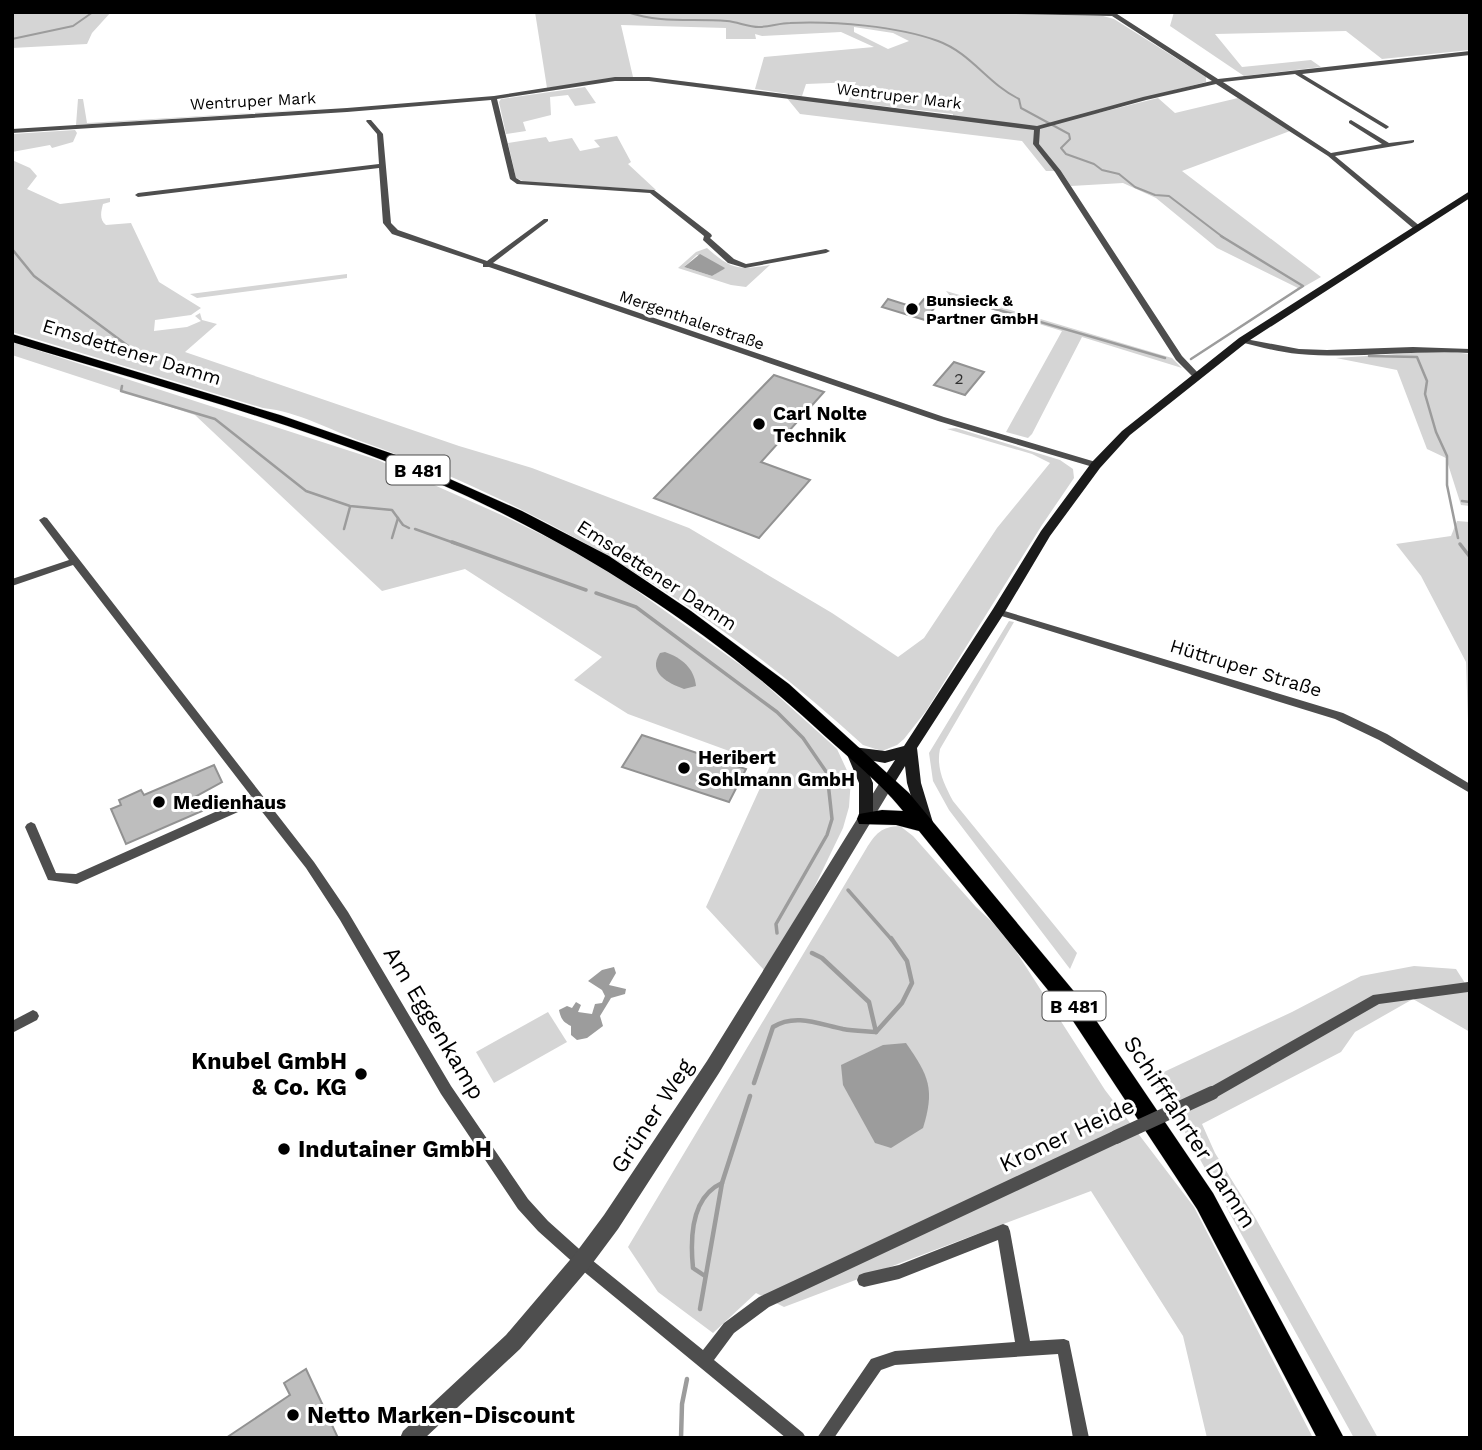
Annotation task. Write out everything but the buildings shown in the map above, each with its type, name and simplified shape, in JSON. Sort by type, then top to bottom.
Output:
[{"type":"main road","points":[[887,783],[998,612],[1045,534],[1096,465],[1133,426],[1243,340],[1470,194]]},
{"type":"main road","name":"Emsdettener Damm","points":[[12,338],[275,418],[365,449],[517,514],[603,560],[685,615],[783,688],[887,783]]},
{"type":"main road","points":[[853,752],[885,757],[911,749]]},
{"type":"main road","points":[[911,749],[914,783],[928,827]]},
{"type":"main road","points":[[853,752],[866,783],[866,819],[893,816],[910,818],[928,827]]},
{"type":"main road","name":"Schifffahrter Damm","points":[[887,783],[928,827],[1080,1014],[1205,1201],[1331,1438]]},
{"type":"street","points":[[1015,12],[1110,13],[1330,155],[1417,227]]},
{"type":"street","name":"Wentruper Mark","points":[[12,131],[495,98],[615,79],[649,79],[1037,128],[1145,98],[1219,82],[1470,53]]},
{"type":"street","points":[[1294,72],[1386,127]]},
{"type":"street","points":[[495,98],[513,179],[519,183],[652,191],[707,237],[730,261],[745,266],[826,251]]},
{"type":"street","name":"Mergenthalerstraße","points":[[369,121],[380,134],[387,223],[391,229],[432,247],[941,419],[1096,465]]},
{"type":"street","points":[[1351,122],[1388,145]]},
{"type":"street","points":[[1037,128],[1035,144],[1058,171],[1179,358],[1196,375]]},
{"type":"street","points":[[1330,155],[1412,141]]},
{"type":"street","points":[[138,195],[383,166]]},
{"type":"street","points":[[486,265],[546,220]]},
{"type":"street","points":[[1243,340],[1315,354],[1426,348],[1470,351]]},
{"type":"street","name":"Am Eggenkamp","points":[[44,520],[310,865],[344,916],[446,1090],[517,1196],[543,1226],[582,1261],[798,1438]]},
{"type":"street","points":[[12,583],[75,561]]},
{"type":"street","name":"Hüttruper Straße","points":[[998,612],[1339,716],[1383,737],[1470,789]]},
{"type":"street","name":"Grüner Weg","points":[[410,1438],[489,1367],[582,1261],[611,1222],[713,1068],[887,783]]},
{"type":"street","points":[[31,827],[52,877],[77,879],[258,798]]},
{"type":"street","name":"Kroner Heide","points":[[704,1361],[729,1328],[764,1302],[1212,1093],[1377,999],[1469,985]]},
{"type":"street","points":[[12,1027],[33,1016]]},
{"type":"street","points":[[864,1280],[899,1272],[1003,1231],[1024,1349]]},
{"type":"street","points":[[825,1438],[876,1364],[895,1358],[1064,1346],[1082,1438]]},
{"type":"shaded area","points":[[15,12],[111,12],[92,33],[87,44],[12,48],[12,15]]},
{"type":"shaded area","points":[[535,12],[931,12],[1103,16],[1114,19],[1206,77],[1206,82],[1093,111],[1098,113],[1158,98],[1175,113],[1238,98],[1290,131],[1182,171],[1321,277],[1300,289],[1217,248],[1156,198],[1123,183],[1071,186],[1061,171],[1046,171],[1022,141],[800,114],[786,97],[953,117],[953,114],[848,102],[856,82],[806,84],[802,96],[755,89],[764,57],[874,47],[841,32],[762,36],[755,34],[756,39],[726,39],[726,28],[621,25],[633,77],[643,78],[616,78],[547,88]],"holes":[[[854,27],[893,33],[909,41],[888,49],[854,32]]]},
{"type":"shaded area","points":[[1174,12],[1470,12],[1470,50],[1382,59],[1346,31],[1215,34],[1242,67],[1311,60],[1321,67],[1244,76],[1170,26]]},
{"type":"shaded area","points":[[643,78],[650,78],[752,89]]},
{"type":"shaded area","points":[[585,87],[596,103],[575,106],[568,95],[550,97],[551,115],[523,122],[526,131],[506,134],[499,102],[501,99]]},
{"type":"shaded area","points":[[78,99],[83,99],[87,123],[333,108],[76,125]]},
{"type":"shaded area","points":[[75,130],[77,133],[73,142],[52,148],[50,145],[12,152],[12,134]]},
{"type":"shaded area","points":[[617,136],[631,162],[628,164],[656,190],[525,182],[516,178],[508,143],[546,137],[549,142],[572,138],[580,151],[600,147],[594,140]]},
{"type":"shaded area","points":[[12,160],[30,168],[37,176],[27,189],[60,204],[110,198],[110,202],[103,204],[101,215],[104,223],[131,223],[159,282],[201,308],[191,315],[155,320],[154,331],[187,327],[201,321],[195,316],[200,313],[202,320],[217,324],[185,352],[459,446],[532,468],[689,528],[832,613],[898,657],[924,638],[997,528],[1050,463],[1032,454],[947,429],[956,428],[1060,460],[1073,469],[1074,478],[926,711],[904,739],[882,751],[863,745],[750,651],[690,608],[628,568],[498,498],[302,417],[263,408],[12,332]]},
{"type":"shaded area","points":[[707,248],[723,261],[736,267],[770,265],[746,287],[731,285],[678,268],[696,252]],"holes":[[[697,255],[724,268],[712,276],[684,267]]]},
{"type":"shaded area","points":[[700,254],[725,268],[712,276],[684,267]]},
{"type":"shaded area","points":[[347,274],[347,278],[197,298],[190,294]]},
{"type":"shaded area","points":[[946,291],[1172,358],[1182,368],[1082,337],[1032,434],[1028,438],[1006,432],[1062,331],[951,297]]},
{"type":"shaded area","points":[[12,342],[378,460],[506,517],[595,561],[756,676],[837,749],[851,779],[849,807],[843,828],[812,892],[764,970],[706,907],[770,766],[628,714],[574,680],[602,657],[465,569],[382,591],[195,415],[12,355]]},
{"type":"shaded area","points":[[1442,351],[1470,354],[1470,506],[1461,505],[1446,458],[1427,449],[1397,370],[1336,358]]},
{"type":"shaded area","points":[[1457,521],[1470,522],[1470,779],[1466,662],[1421,576],[1396,544],[1451,536]]},
{"type":"shaded area","points":[[1009,621],[1014,622],[940,749],[940,769],[953,801],[1077,953],[1070,969],[949,810],[933,781],[929,753]]},
{"type":"shaded area","points":[[665,652],[686,664],[693,674],[696,686],[684,689],[661,676],[656,666],[657,660],[660,653]]},
{"type":"shaded area","points":[[900,826],[913,836],[976,907],[1005,934],[1105,1090],[1194,1207],[1313,1438],[1207,1438],[1183,1336],[1091,1191],[784,1307],[756,1293],[713,1333],[658,1292],[628,1247],[870,843],[884,829]]},
{"type":"shaded area","points":[[1414,966],[1456,969],[1470,991],[1470,1032],[1413,999],[1355,1032],[1341,1052],[1202,1124],[1215,1153],[1256,1219],[1378,1438],[1354,1438],[1181,1125],[1151,1078],[1292,1012],[1361,976]]},
{"type":"shaded area","points":[[614,967],[616,973],[609,985],[626,989],[625,994],[611,998],[600,1016],[603,1026],[587,1038],[577,1040],[571,1035],[571,1026],[563,1020],[559,1010],[567,1006],[572,1008],[576,1002],[581,1005],[578,1012],[592,1014],[595,1004],[602,1003],[605,996],[602,990],[588,981],[602,970]]},
{"type":"shaded area","points":[[548,1012],[567,1042],[494,1083],[476,1052]]},
{"type":"shaded area","points":[[906,1043],[925,1074],[929,1103],[923,1128],[891,1148],[875,1143],[843,1085],[841,1065],[883,1045]]},
{"type":"waterway","points":[[12,39],[73,26],[93,12]]},
{"type":"waterway","points":[[627,12],[653,18],[727,21],[755,27],[786,23],[845,24],[904,32],[938,41],[960,53],[1019,99],[1021,108],[1069,134],[1070,139],[1061,148],[1066,154],[1094,164],[1102,170],[1119,174],[1135,187],[1155,195],[1169,196],[1223,237]]},
{"type":"waterway","points":[[1191,359],[1303,286],[1223,237]]},
{"type":"waterway","points":[[12,249],[34,276],[151,363]]},
{"type":"waterway","points":[[950,296],[1165,358]]},
{"type":"waterway","points":[[1369,356],[1417,357],[1427,381],[1425,394],[1436,432],[1447,456],[1447,485],[1458,538]]},
{"type":"waterway","points":[[122,386],[121,391],[215,419],[306,491],[350,506],[392,510],[398,518]]},
{"type":"waterway","points":[[1462,501],[1470,502]]},
{"type":"waterway","points":[[344,529],[350,507]]},
{"type":"waterway","points":[[392,538],[398,518]]},
{"type":"waterway","points":[[398,518],[409,528]]},
{"type":"waterway","points":[[415,529],[457,544]]},
{"type":"waterway","points":[[452,542],[586,590]]},
{"type":"waterway","points":[[1460,544],[1470,557]]},
{"type":"waterway","points":[[596,593],[636,607],[777,712],[803,738],[827,773],[832,819],[827,835],[776,924],[777,933]]},
{"type":"waterway","points":[[848,890],[892,940]]},
{"type":"waterway","points":[[876,1032],[902,1003],[912,983],[907,961],[891,938]]},
{"type":"waterway","points":[[812,953],[822,958],[869,1002],[876,1032]]},
{"type":"waterway","points":[[754,1083],[773,1027],[781,1023],[798,1020],[876,1032]]},
{"type":"waterway","points":[[722,1183],[750,1096]]},
{"type":"waterway","points":[[700,1309],[722,1183]]},
{"type":"waterway","points":[[705,1276],[693,1268],[695,1220],[704,1198],[722,1183]]},
{"type":"waterway","points":[[681,1438],[682,1404],[687,1379]]},
{"type":"place","name":"Bunsieck & Partner GmbH","points":[[912,309]]},
{"type":"place","name":"Carl Nolte Technik","points":[[759,424]]},
{"type":"place","name":"Heribert Sohlmann GmbH","points":[[684,768]]},
{"type":"place","name":"Medienhaus","points":[[159,802]]},
{"type":"place","name":"Knubel GmbH & Co. KG","points":[[361,1074]]},
{"type":"place","name":"Indutainer GmbH","points":[[284,1149]]},
{"type":"place","name":"Netto Marken-Discount","points":[[293,1415]]}]
